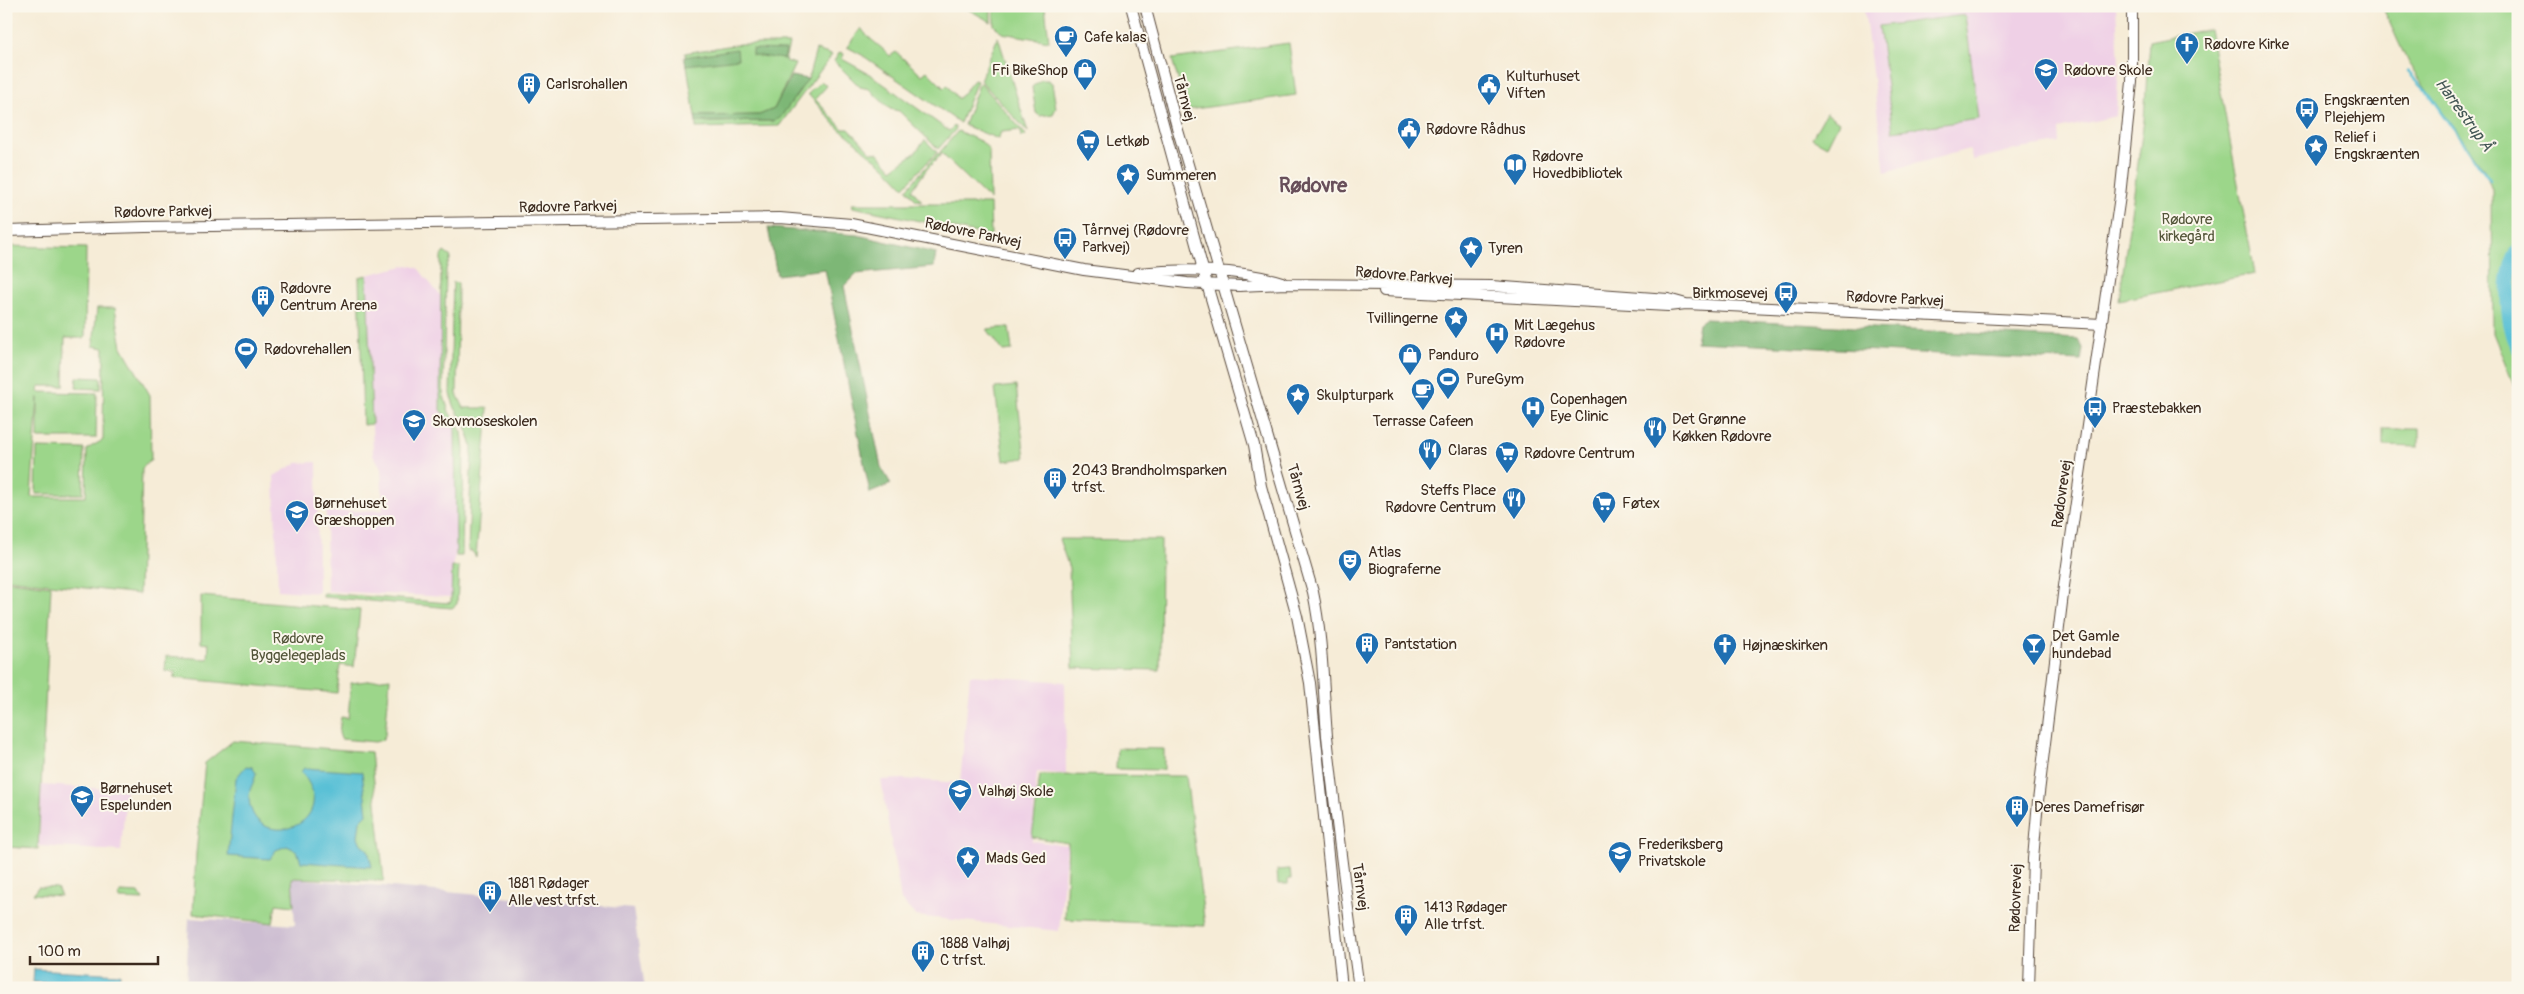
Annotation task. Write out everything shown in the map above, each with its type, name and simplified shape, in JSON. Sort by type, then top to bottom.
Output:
[{"type":"street","name":"Tårnvej","points":[[1131,6],[1203,272],[1254,445],[1261,486],[1297,616],[1310,683],[1342,988]]},
{"type":"street","name":"Tårnvej","points":[[1145,6],[1177,127],[1221,273],[1318,616],[1335,812],[1359,988]]},
{"type":"street","name":"Rødovrevej","points":[[2029,988],[2032,859],[2046,729],[2120,196],[2132,82],[2132,6]]},
{"type":"street","name":"Rødovre Parkvej","points":[[6,231],[145,226],[684,220],[765,217],[851,224],[1064,266],[1145,278],[1207,284],[1268,286],[1286,284],[1336,286],[1398,292],[1469,291],[1668,299],[1686,304],[2102,324]]},
{"type":"street","name":"Rødovre Parkvej","points":[[1124,274],[1221,273],[1268,278],[1286,284]]},
{"type":"shaded area","name":"Rødovre Skole","points":[[1874,6],[2116,6],[2119,65],[2116,116],[2059,129],[2060,143],[2014,150],[1973,160],[1969,149],[1885,172],[1864,8]]},
{"type":"shaded area","name":"Skovmoseskolen","points":[[408,265],[418,268],[442,298],[440,410],[455,427],[456,551],[452,567],[451,597],[327,591],[326,512],[383,510],[381,467],[373,455],[367,275]]},
{"type":"shaded area","name":"Børnehuset Græshoppen","points":[[317,462],[318,593],[278,590],[274,476],[297,463]]},
{"type":"shaded area","name":"Valhøj Skole","points":[[970,675],[1065,682],[1066,774],[1037,772],[1032,841],[1067,845],[1059,931],[916,916],[901,900],[881,780],[904,779],[960,783]]},
{"type":"shaded area","name":"Børnehuset Espelunden","points":[[41,785],[126,790],[121,851],[39,846]]},
{"type":"shaded area","points":[[292,878],[633,909],[645,988],[186,988],[189,918],[295,925]]},
{"type":"green space","points":[[962,6],[970,8],[972,6],[991,6],[991,22]]},
{"type":"green space","points":[[994,6],[1045,6],[1049,41],[1002,33],[994,25]]},
{"type":"green space","points":[[2382,6],[2518,6],[2518,395],[2493,333],[2492,190],[2484,169],[2408,63]]},
{"type":"green space","points":[[1965,15],[1979,119],[1893,131],[1879,26]]},
{"type":"green space","points":[[861,28],[890,56],[896,52],[922,75],[927,71],[944,88],[947,85],[958,99],[974,80],[977,81],[960,123],[862,55],[847,47]]},
{"type":"green space","name":"Rødovre kirkegård","points":[[2209,29],[2255,274],[2119,300],[2144,120],[2149,41]]},
{"type":"green space","points":[[998,37],[1028,132],[980,80]]},
{"type":"green space","points":[[1289,43],[1296,95],[1187,110],[1172,59]]},
{"type":"green space","points":[[740,44],[789,44],[785,61],[795,64],[774,109],[759,115],[695,116],[685,53]]},
{"type":"green space","points":[[737,49],[738,59],[686,65],[684,57]]},
{"type":"green space","points":[[752,49],[786,50],[784,59],[752,55]]},
{"type":"green space","points":[[816,50],[832,55],[779,126],[696,128],[696,122],[773,121],[808,79]]},
{"type":"green space","points":[[840,52],[844,54],[842,59],[871,75],[949,131],[954,126],[956,129],[938,149],[899,111],[890,109],[869,89],[860,87],[834,61]]},
{"type":"green space","points":[[791,76],[808,79],[780,118],[773,121],[696,122],[695,116],[759,115],[774,109]]},
{"type":"green space","points":[[1041,80],[1048,80],[1052,83],[1056,108],[1053,114],[1040,116],[1036,113],[1032,87]]},
{"type":"green space","points":[[821,81],[827,86],[815,99],[843,129],[849,129],[871,152],[878,153],[892,169],[915,153],[925,140],[937,152],[904,187],[884,166],[840,130],[808,94]]},
{"type":"green space","points":[[980,82],[1026,135],[1021,137],[1020,130],[1001,132],[998,139],[964,125]]},
{"type":"green space","points":[[1826,113],[1839,122],[1827,146],[1812,138]]},
{"type":"green space","points":[[958,131],[982,142],[989,150],[990,200],[940,152]]},
{"type":"green space","points":[[938,153],[941,155],[927,169],[912,190],[922,201],[916,200],[907,189]]},
{"type":"green space","points":[[852,204],[990,204],[991,236],[853,207]]},
{"type":"green space","points":[[768,228],[857,235],[936,253],[934,267],[856,274],[844,286],[881,467],[891,484],[870,493],[825,269],[777,275]]},
{"type":"green space","points":[[6,246],[86,248],[85,338],[65,338],[64,386],[39,386],[38,392],[97,393],[96,438],[38,438],[38,397],[31,497],[86,497],[87,449],[103,440],[104,348],[93,346],[97,308],[115,308],[122,347],[150,395],[151,460],[142,468],[139,594],[6,579]]},
{"type":"green space","points":[[444,252],[451,257],[446,269],[443,393],[449,412],[462,432],[464,450],[462,556],[456,556],[455,427],[440,410],[441,256]]},
{"type":"green space","points":[[367,275],[372,424],[363,425],[359,277]]},
{"type":"green space","points":[[453,282],[458,283],[457,394],[464,408],[488,408],[476,557],[472,551],[468,551],[472,447],[466,426],[455,408],[450,394]]},
{"type":"green space","points":[[1705,319],[2078,339],[2083,348],[2081,361],[1696,342],[1699,323]]},
{"type":"green space","points":[[1009,327],[1012,350],[1003,351],[987,329]]},
{"type":"green space","points":[[77,377],[101,378],[101,389],[76,388]]},
{"type":"green space","points":[[1016,386],[1025,458],[1004,461],[995,388]]},
{"type":"green space","points":[[2383,429],[2419,429],[2419,447],[2383,446]]},
{"type":"green space","points":[[37,448],[84,449],[83,494],[36,494]]},
{"type":"green space","points":[[1059,539],[1161,540],[1160,670],[1073,668],[1069,568]]},
{"type":"green space","points":[[452,567],[459,567],[457,604],[452,608],[323,597],[323,593],[448,603],[451,602]]},
{"type":"green space","points":[[9,581],[51,586],[38,849],[6,847],[6,609]]},
{"type":"green space","name":"Rødovre Byggelegeplads","points":[[201,596],[360,610],[354,667],[340,665],[337,693],[174,678],[175,672],[165,671],[166,656],[208,659],[209,644],[201,643]]},
{"type":"green space","points":[[390,678],[385,735],[382,740],[375,742],[341,739],[339,733],[341,717],[348,718],[351,683]]},
{"type":"green space","points":[[233,741],[371,752],[384,881],[292,878],[294,906],[276,904],[273,923],[193,914],[196,854],[205,763]]},
{"type":"green space","points":[[1117,748],[1164,749],[1164,770],[1116,769]]},
{"type":"green space","points":[[1040,775],[1186,776],[1205,926],[1065,919],[1068,843],[1032,837]]},
{"type":"green space","points":[[1290,869],[1291,879],[1288,879],[1288,884],[1278,884],[1277,870]]},
{"type":"green space","points":[[38,887],[57,888],[61,896],[33,894]]},
{"type":"green space","points":[[120,892],[139,893],[143,900],[119,899]]},
{"type":"water","points":[[246,766],[252,767],[256,773],[249,795],[255,816],[266,826],[280,829],[294,826],[306,818],[313,806],[312,790],[301,772],[304,768],[362,772],[367,814],[360,821],[358,837],[361,844],[368,850],[372,867],[301,862],[297,851],[287,846],[276,850],[270,859],[228,856],[236,778]]},
{"type":"water","points":[[34,969],[120,974],[119,987],[33,982]]},
{"type":"waterway","name":"Harrestrup Å","points":[[2408,71],[2428,92],[2490,180]]},
{"type":"waterway","name":"Harrestrup Å","points":[[2518,251],[2513,262],[2508,286],[2511,324],[2518,347]]},
{"type":"place","name":"Cafe kalas","points":[[1066,58]]},
{"type":"place","name":"Rødovre Kirke","points":[[2187,65]]},
{"type":"place","name":"Fri BikeShop","points":[[1085,91]]},
{"type":"place","name":"Rødovre Skole","points":[[2046,91]]},
{"type":"place","name":"Carlsrohallen","points":[[529,105]]},
{"type":"place","name":"Kulturhuset Viften","points":[[1489,106]]},
{"type":"place","name":"Engskrænten Plejehjem","points":[[2307,130]]},
{"type":"place","name":"Rødovre Rådhus","points":[[1409,150]]},
{"type":"place","name":"Letkøb","points":[[1088,162]]},
{"type":"place","name":"Relief i Engskrænten","points":[[2316,167]]},
{"type":"place","name":"Rødovre Hovedbibliotek","points":[[1515,186]]},
{"type":"place","name":"Summeren","points":[[1128,196]]},
{"type":"place","name":"Tårnvej (Rødovre Parkvej)","points":[[1065,260]]},
{"type":"place","name":"Tyren","points":[[1471,269]]},
{"type":"place","name":"Birkmosevej","points":[[1786,314]]},
{"type":"place","name":"Rødovre Centrum Arena","points":[[263,318]]},
{"type":"place","name":"Tvillingerne","points":[[1456,339]]},
{"type":"place","name":"Mit Lægehus Rødovre","points":[[1497,355]]},
{"type":"place","name":"Rødovrehallen","points":[[246,370]]},
{"type":"place","name":"Panduro","points":[[1410,376]]},
{"type":"place","name":"PureGym","points":[[1448,400]]},
{"type":"place","name":"Terrasse Cafeen","points":[[1423,411]]},
{"type":"place","name":"Skulpturpark","points":[[1298,416]]},
{"type":"place","name":"Copenhagen Eye Clinic","points":[[1533,429]]},
{"type":"place","name":"Præstebakken","points":[[2095,429]]},
{"type":"place","name":"Skovmoseskolen","points":[[414,442]]},
{"type":"place","name":"Det Grønne Køkken Rødovre","points":[[1655,449]]},
{"type":"place","name":"Claras","points":[[1430,471]]},
{"type":"place","name":"Rødovre Centrum","points":[[1507,474]]},
{"type":"place","name":"2043 Brandholmsparken trfst.","points":[[1055,500]]},
{"type":"place","name":"Steffs Place Rødovre Centrum","points":[[1514,520]]},
{"type":"place","name":"Føtex","points":[[1604,524]]},
{"type":"place","name":"Børnehuset Græshoppen","points":[[297,533]]},
{"type":"place","name":"Atlas Biograferne","points":[[1350,582]]},
{"type":"place","name":"Pantstation","points":[[1367,665]]},
{"type":"place","name":"Højnæskirken","points":[[1725,666]]},
{"type":"place","name":"Det Gamle hundebad","points":[[2034,666]]},
{"type":"place","name":"Valhøj Skole","points":[[960,812]]},
{"type":"place","name":"Børnehuset Espelunden","points":[[82,818]]},
{"type":"place","name":"Deres Damefrisør","points":[[2017,828]]},
{"type":"place","name":"Frederiksberg Privatskole","points":[[1620,874]]},
{"type":"place","name":"Mads Ged","points":[[968,879]]},
{"type":"place","name":"1881 Rødager Alle vest trfst.","points":[[490,913]]},
{"type":"place","name":"1413 Rødager Alle trfst.","points":[[1406,937]]},
{"type":"place","name":"1888 Valhøj C trfst.","points":[[923,973]]},
{"type":"district","name":"Rødovre","points":[[1313,185]]}]
